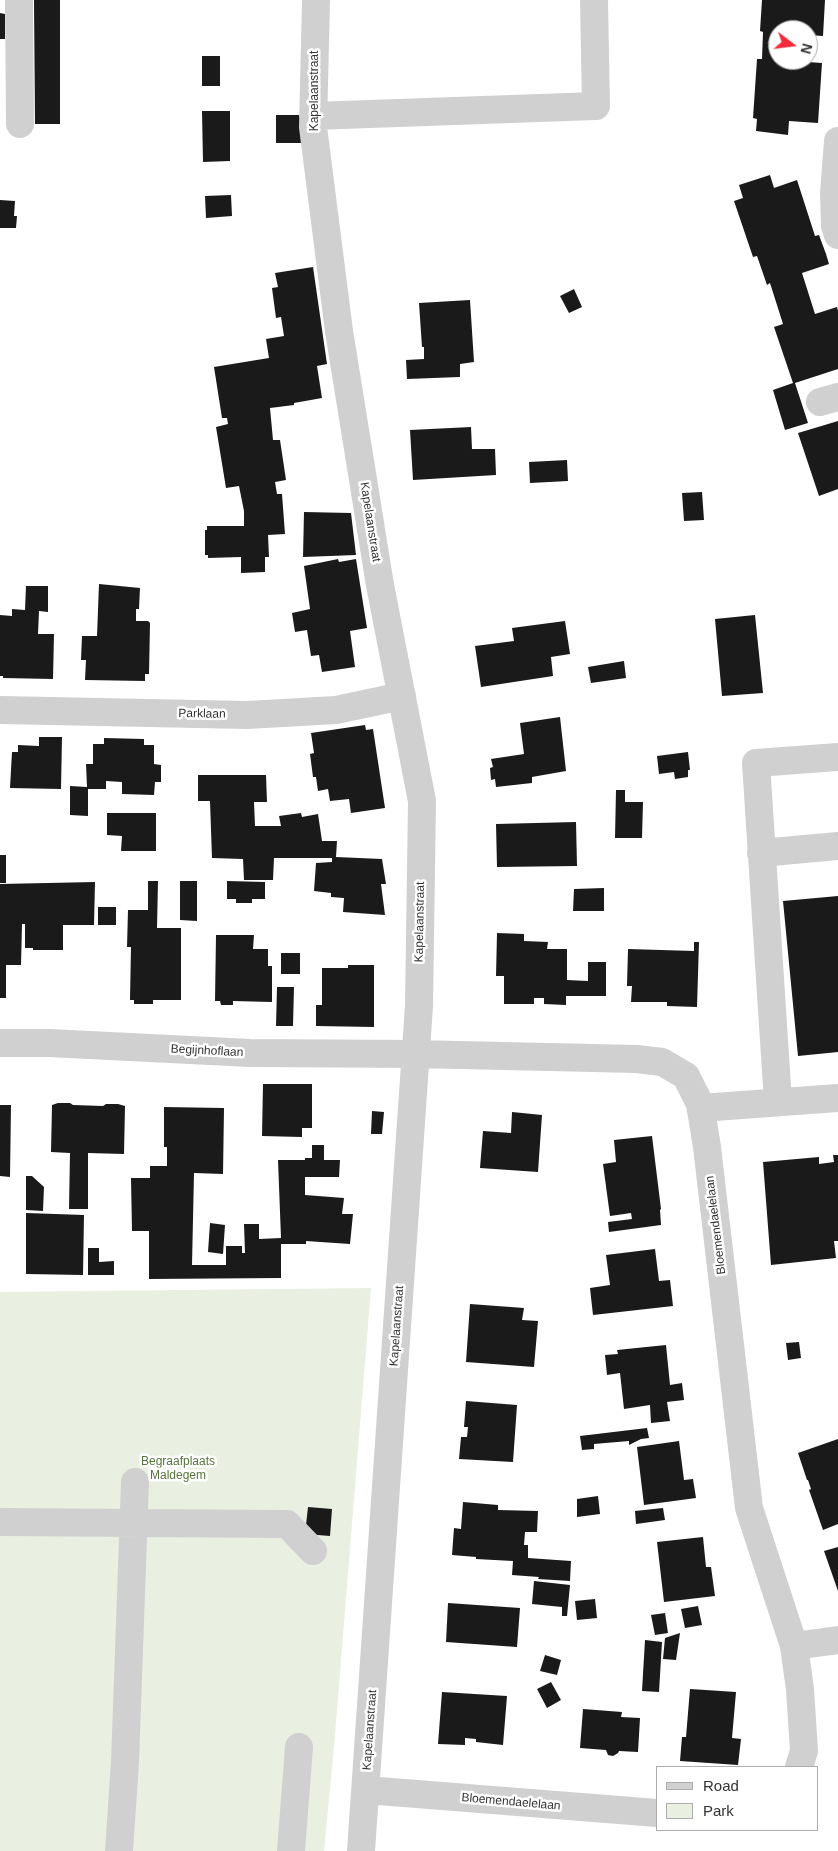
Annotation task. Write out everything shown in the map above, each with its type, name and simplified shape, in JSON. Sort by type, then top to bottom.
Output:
[{"type":"street","points":[[19,0],[20,124]]},
{"type":"street","name":"Kapelaanstraat","points":[[316,0],[314,137],[339,331],[380,585],[422,800],[418,1006],[361,1851]]},
{"type":"street","points":[[313,116],[596,106],[596,2]]},
{"type":"street","points":[[838,141],[835,226],[838,235]]},
{"type":"street","name":"Parklaan","points":[[0,710],[248,715],[336,710],[402,696]]},
{"type":"street","points":[[778,1102],[756,763],[838,757]]},
{"type":"street","points":[[761,853],[838,846]]},
{"type":"street","name":"Begijnhoflaan","points":[[0,1043],[49,1043],[250,1053],[414,1054]]},
{"type":"street","name":"Bloemendaelelaan","points":[[414,1054],[637,1059],[662,1062],[686,1076],[700,1104],[707,1147],[750,1508],[794,1646],[800,1689],[804,1751],[799,1766]]},
{"type":"street","points":[[701,1108],[838,1098]]},
{"type":"street","points":[[119,1851],[125,1762],[135,1482]]},
{"type":"street","points":[[0,1522],[288,1524],[313,1552]]},
{"type":"street","points":[[794,1646],[838,1640]]},
{"type":"street","points":[[291,1851],[299,1747]]},
{"type":"street","name":"Bloemendaelelaan","points":[[366,1790],[656,1813]]},
{"type":"green space","name":"Begraafplaats Maldegem","points":[[371,1288],[324,1851],[0,1851],[0,1292]]},
{"type":"building","points":[[34,0],[60,0],[60,124],[35,124]]},
{"type":"building","points":[[762,0],[825,0],[823,36],[818,36],[818,20],[768,20],[768,70],[818,70],[818,63],[822,63],[818,123],[789,121],[788,135],[756,131],[757,119],[753,118],[757,59],[762,59],[763,32],[760,31]]},
{"type":"building","points":[[0,13],[5,14],[5,39],[0,39]]},
{"type":"building","points":[[202,56],[220,56],[220,86],[202,86]]},
{"type":"building","points":[[202,111],[230,111],[230,161],[203,162]]},
{"type":"building","points":[[276,115],[306,115],[306,143],[276,143]]},
{"type":"building","points":[[770,175],[774,188],[797,180],[815,236],[819,235],[826,254],[829,264],[802,273],[815,314],[837,307],[838,311],[838,369],[795,383],[808,423],[785,430],[773,390],[793,383],[774,327],[783,324],[770,283],[767,285],[757,256],[753,257],[734,201],[743,198],[739,185]]},
{"type":"building","points":[[231,195],[232,216],[206,218],[205,196]]},
{"type":"building","points":[[0,200],[15,201],[14,216],[17,216],[16,228],[0,228]]},
{"type":"building","points":[[313,267],[327,364],[317,366],[322,398],[294,403],[294,405],[270,408],[273,440],[280,440],[286,480],[275,482],[277,494],[282,494],[285,534],[268,535],[269,557],[265,557],[265,572],[241,573],[241,557],[208,558],[208,555],[205,555],[205,530],[207,530],[207,526],[244,526],[244,511],[239,486],[226,488],[216,427],[228,424],[227,418],[222,418],[214,367],[269,358],[266,339],[284,336],[281,317],[276,318],[272,288],[278,287],[275,273]]},
{"type":"building","points":[[574,289],[582,307],[569,313],[560,296]]},
{"type":"building","points":[[470,300],[474,362],[460,364],[460,377],[407,379],[406,360],[424,359],[419,303]]},
{"type":"building","points":[[838,421],[838,489],[819,496],[798,433]]},
{"type":"building","points":[[471,427],[472,449],[495,449],[496,475],[413,480],[410,430]]},
{"type":"building","points":[[567,460],[568,481],[530,483],[529,462]]},
{"type":"building","points":[[702,492],[704,520],[684,521],[682,493]]},
{"type":"building","points":[[304,512],[351,513],[356,555],[303,557]]},
{"type":"building","points":[[338,559],[339,562],[356,559],[367,628],[350,631],[355,667],[322,672],[319,655],[311,656],[307,630],[295,632],[292,613],[310,609],[304,566]]},
{"type":"building","points":[[99,584],[140,588],[139,609],[136,609],[136,621],[148,621],[150,623],[149,674],[145,674],[145,681],[85,680],[86,660],[81,660],[82,636],[97,636]]},
{"type":"building","points":[[26,586],[48,586],[48,612],[39,611],[38,634],[54,634],[53,679],[3,678],[3,676],[0,676],[0,615],[12,616],[12,609],[25,610]]},
{"type":"building","points":[[755,615],[763,693],[722,696],[715,619]]},
{"type":"building","points":[[565,621],[570,654],[551,657],[553,676],[481,687],[475,646],[514,641],[512,628]]},
{"type":"building","points":[[624,661],[626,678],[591,683],[588,667]]},
{"type":"building","points":[[560,717],[566,771],[532,777],[532,783],[496,787],[495,779],[491,780],[490,768],[493,767],[491,759],[524,754],[520,723]]},
{"type":"building","points":[[365,725],[366,730],[373,729],[385,808],[351,813],[349,799],[330,801],[328,789],[318,791],[316,777],[313,777],[310,754],[314,753],[311,733]]},
{"type":"building","points":[[39,737],[62,737],[61,789],[10,788],[12,752],[18,752],[18,745],[39,746]]},
{"type":"building","points":[[104,738],[144,739],[144,745],[154,745],[154,764],[161,765],[161,782],[155,782],[154,795],[122,794],[122,782],[106,781],[106,789],[88,789],[88,816],[70,815],[70,786],[87,787],[86,764],[93,764],[93,744],[104,744]]},
{"type":"building","points":[[688,752],[690,770],[688,770],[688,777],[675,779],[674,772],[659,774],[657,756]]},
{"type":"building","points":[[198,775],[266,775],[267,802],[254,802],[255,826],[281,826],[279,816],[301,813],[302,817],[318,814],[322,841],[337,841],[336,857],[382,859],[386,884],[381,884],[385,915],[343,912],[344,898],[331,897],[331,893],[314,891],[316,863],[332,862],[332,858],[274,858],[273,880],[244,880],[243,859],[212,858],[210,801],[198,801]]},
{"type":"building","points":[[616,790],[625,790],[625,802],[643,802],[642,838],[615,838]]},
{"type":"building","points":[[107,813],[156,813],[156,851],[121,851],[122,836],[107,835]]},
{"type":"building","points":[[576,822],[577,866],[497,867],[496,824]]},
{"type":"building","points":[[0,855],[6,855],[6,883],[0,883]]},
{"type":"building","points":[[148,881],[158,881],[157,928],[181,928],[181,1000],[153,1000],[153,1004],[134,1004],[134,1000],[130,1000],[131,947],[127,947],[128,910],[148,910]]},
{"type":"building","points":[[180,881],[197,881],[197,921],[180,920]]},
{"type":"building","points":[[227,881],[265,882],[265,899],[252,899],[252,903],[236,903],[236,899],[227,899]]},
{"type":"building","points":[[95,882],[94,925],[63,925],[63,950],[33,950],[33,948],[25,948],[25,924],[22,924],[21,965],[6,965],[6,998],[0,998],[0,884]]},
{"type":"building","points":[[604,888],[604,911],[573,911],[574,889]]},
{"type":"building","points":[[838,896],[838,1052],[798,1056],[783,901]]},
{"type":"building","points":[[98,907],[116,907],[116,925],[98,925]]},
{"type":"building","points":[[497,933],[524,934],[524,941],[548,942],[547,949],[567,949],[567,980],[588,981],[588,962],[606,962],[606,996],[566,996],[566,1005],[544,1004],[544,998],[534,998],[534,1004],[504,1004],[504,976],[496,976]]},
{"type":"building","points":[[216,935],[254,935],[253,949],[268,949],[268,966],[272,966],[272,1002],[233,1001],[233,1005],[221,1005],[220,1001],[215,1001]]},
{"type":"building","points":[[694,942],[699,942],[697,1007],[667,1006],[667,1002],[631,1002],[632,986],[627,986],[628,949],[694,951]]},
{"type":"building","points":[[281,953],[300,953],[300,974],[281,974]]},
{"type":"building","points":[[348,965],[374,965],[374,1027],[316,1026],[316,1005],[322,1005],[322,968],[348,968]]},
{"type":"building","points":[[277,987],[294,987],[293,1026],[276,1026]]},
{"type":"building","points":[[263,1084],[312,1084],[312,1128],[302,1128],[302,1137],[262,1136]]},
{"type":"building","points":[[58,1103],[103,1106],[106,1104],[118,1104],[125,1106],[124,1154],[88,1153],[88,1209],[69,1209],[70,1153],[51,1152],[52,1105]]},
{"type":"building","points":[[0,1105],[11,1105],[10,1177],[0,1176]]},
{"type":"building","points":[[164,1107],[224,1108],[223,1174],[194,1173],[192,1265],[226,1265],[226,1246],[242,1246],[242,1253],[245,1253],[244,1224],[259,1224],[259,1239],[281,1238],[278,1160],[305,1160],[305,1158],[312,1158],[312,1145],[324,1145],[324,1160],[340,1160],[339,1177],[305,1177],[305,1195],[344,1198],[342,1214],[353,1214],[350,1244],[306,1241],[306,1244],[281,1244],[281,1278],[149,1279],[149,1231],[132,1231],[131,1178],[150,1178],[150,1166],[167,1166],[167,1147],[164,1147]]},
{"type":"building","points":[[372,1111],[384,1112],[382,1134],[371,1134]]},
{"type":"building","points":[[512,1112],[542,1115],[538,1172],[480,1168],[483,1131],[511,1133]]},
{"type":"building","points":[[652,1136],[661,1209],[661,1225],[609,1232],[608,1222],[632,1219],[631,1213],[610,1216],[603,1164],[616,1162],[614,1140]]},
{"type":"building","points":[[833,1155],[838,1155],[838,1241],[834,1241],[836,1258],[771,1265],[763,1162],[819,1157],[819,1164],[834,1162]]},
{"type":"building","points":[[26,1176],[32,1176],[44,1187],[43,1211],[26,1210]]},
{"type":"building","points":[[26,1213],[84,1215],[83,1275],[26,1274]]},
{"type":"building","points":[[210,1223],[225,1225],[223,1254],[208,1252]]},
{"type":"building","points":[[88,1248],[99,1248],[99,1262],[114,1261],[114,1275],[88,1275]]},
{"type":"building","points":[[655,1249],[659,1281],[670,1280],[673,1306],[593,1315],[590,1288],[610,1285],[606,1255]]},
{"type":"building","points":[[470,1304],[524,1308],[522,1320],[538,1321],[534,1367],[466,1362]]},
{"type":"building","points":[[799,1342],[801,1358],[788,1360],[786,1343]]},
{"type":"building","points":[[666,1345],[670,1385],[682,1383],[684,1400],[667,1402],[670,1421],[651,1423],[650,1405],[624,1409],[620,1373],[607,1375],[605,1355],[618,1354],[617,1350]]},
{"type":"building","points":[[466,1401],[517,1405],[513,1462],[459,1459],[461,1437],[467,1437],[468,1427],[464,1427]]},
{"type":"building","points":[[647,1428],[649,1438],[641,1439],[629,1445],[629,1441],[594,1444],[594,1449],[582,1450],[580,1436]]},
{"type":"building","points":[[838,1439],[838,1524],[823,1530],[798,1453]]},
{"type":"building","points":[[679,1441],[684,1480],[693,1479],[696,1498],[644,1505],[637,1447]]},
{"type":"building","points":[[598,1496],[600,1514],[577,1517],[577,1499]]},
{"type":"building","points":[[463,1502],[498,1505],[498,1510],[538,1511],[537,1532],[525,1532],[524,1545],[528,1545],[528,1558],[571,1561],[570,1581],[512,1575],[513,1561],[476,1559],[476,1557],[452,1555],[454,1528],[461,1529]]},
{"type":"building","points":[[308,1507],[332,1509],[330,1536],[305,1534]]},
{"type":"building","points":[[663,1508],[665,1520],[636,1524],[635,1511]]},
{"type":"building","points":[[703,1537],[706,1567],[711,1567],[715,1596],[664,1602],[657,1542]]},
{"type":"building","points":[[838,1547],[838,1591],[824,1551]]},
{"type":"building","points":[[534,1581],[570,1585],[567,1616],[562,1616],[562,1607],[532,1604]]},
{"type":"building","points":[[595,1599],[597,1618],[577,1620],[575,1601]]},
{"type":"building","points":[[448,1603],[520,1608],[517,1647],[446,1642]]},
{"type":"building","points":[[698,1606],[702,1625],[685,1628],[681,1609]]},
{"type":"building","points":[[665,1613],[668,1633],[655,1635],[651,1615]]},
{"type":"building","points":[[680,1633],[676,1660],[663,1659],[665,1638]]},
{"type":"building","points":[[645,1640],[662,1642],[659,1692],[642,1691]]},
{"type":"building","points":[[545,1655],[561,1660],[557,1675],[540,1671]]},
{"type":"building","points":[[551,1682],[561,1700],[547,1708],[537,1689]]},
{"type":"building","points":[[690,1689],[736,1692],[732,1738],[741,1739],[738,1765],[680,1761],[682,1737],[686,1737]]},
{"type":"building","points":[[442,1692],[507,1696],[503,1745],[476,1742],[476,1739],[465,1738],[465,1745],[438,1744]]},
{"type":"building","points":[[583,1709],[622,1712],[621,1717],[640,1718],[638,1752],[619,1751],[613,1756],[608,1755],[606,1750],[580,1748]]}]
